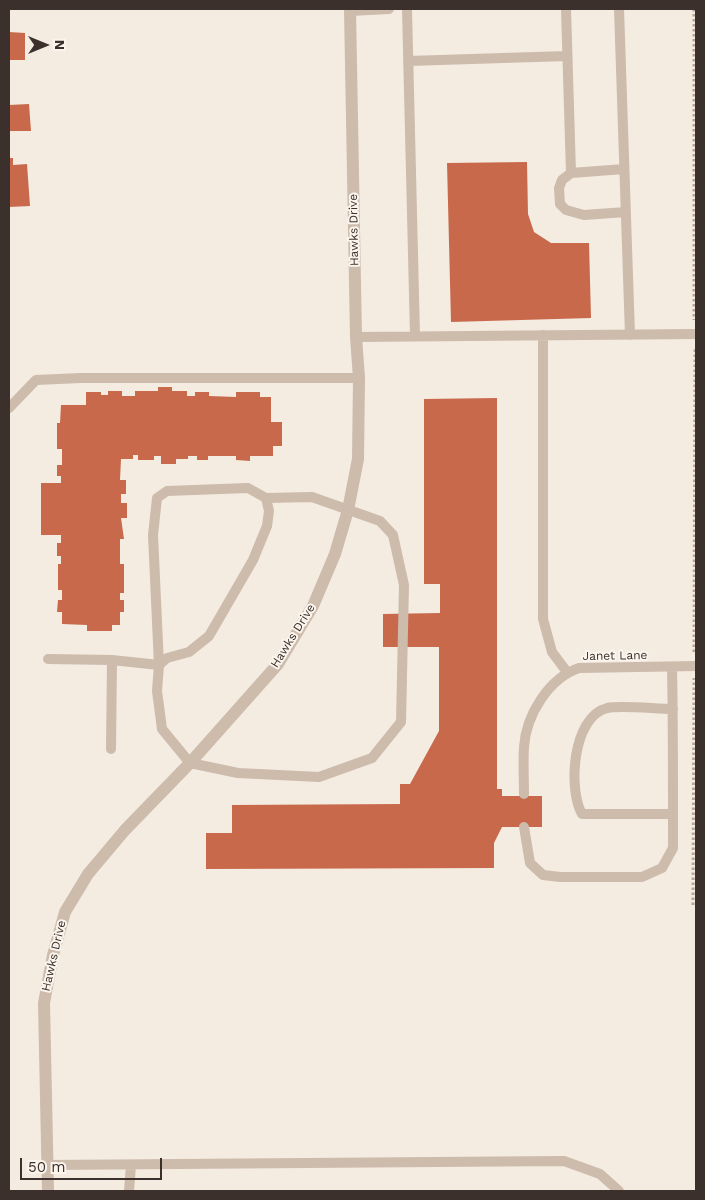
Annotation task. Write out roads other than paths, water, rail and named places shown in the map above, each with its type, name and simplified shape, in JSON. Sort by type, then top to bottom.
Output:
[{"type":"street","name":"Hawks Drive","points":[[48,1191],[44,1003],[53,955],[65,912],[88,874],[125,830],[190,763],[278,664],[313,606],[335,554],[348,510],[358,459],[359,378],[356,337],[350,10]]},
{"type":"lane","points":[[350,10],[389,9]]},
{"type":"lane","points":[[407,9],[415,336]]},
{"type":"lane","points":[[566,9],[571,173]]},
{"type":"lane","points":[[619,9],[630,334]]},
{"type":"lane","points":[[408,62],[568,56]]},
{"type":"lane","points":[[624,169],[571,173],[562,180],[559,188],[560,204],[566,210],[584,214],[626,212]]},
{"type":"lane","points":[[356,337],[630,334],[695,330]]},
{"type":"lane","points":[[543,335],[543,619],[552,652],[566,672]]},
{"type":"lane","points":[[9,408],[36,380],[81,378],[359,378]]},
{"type":"lane","points":[[248,488],[266,498],[312,497],[348,510],[380,521],[393,535],[404,585],[401,722],[372,758],[319,777],[238,773],[190,763],[162,729],[157,691],[159,665],[153,536],[154,509],[157,498],[166,491],[248,488]]},
{"type":"lane","points":[[159,665],[166,658],[189,652],[209,636],[253,560],[268,526],[269,511],[266,498]]},
{"type":"lane","points":[[48,659],[112,660],[159,665]]},
{"type":"lane","points":[[111,749],[112,660]]},
{"type":"lane","points":[[524,827],[530,863],[543,875],[560,877],[642,877],[662,868],[674,848],[672,667]]},
{"type":"lane","name":"Janet Lane","points":[[524,794],[524,745],[531,718],[544,694],[566,672],[580,668],[672,667],[695,671]]},
{"type":"lane","points":[[672,709],[606,708],[595,715],[578,743],[575,803],[582,814],[673,814]]},
{"type":"lane","points":[[48,1165],[564,1161],[600,1174],[619,1191]]},
{"type":"lane","points":[[129,1191],[130,1165]]}]
